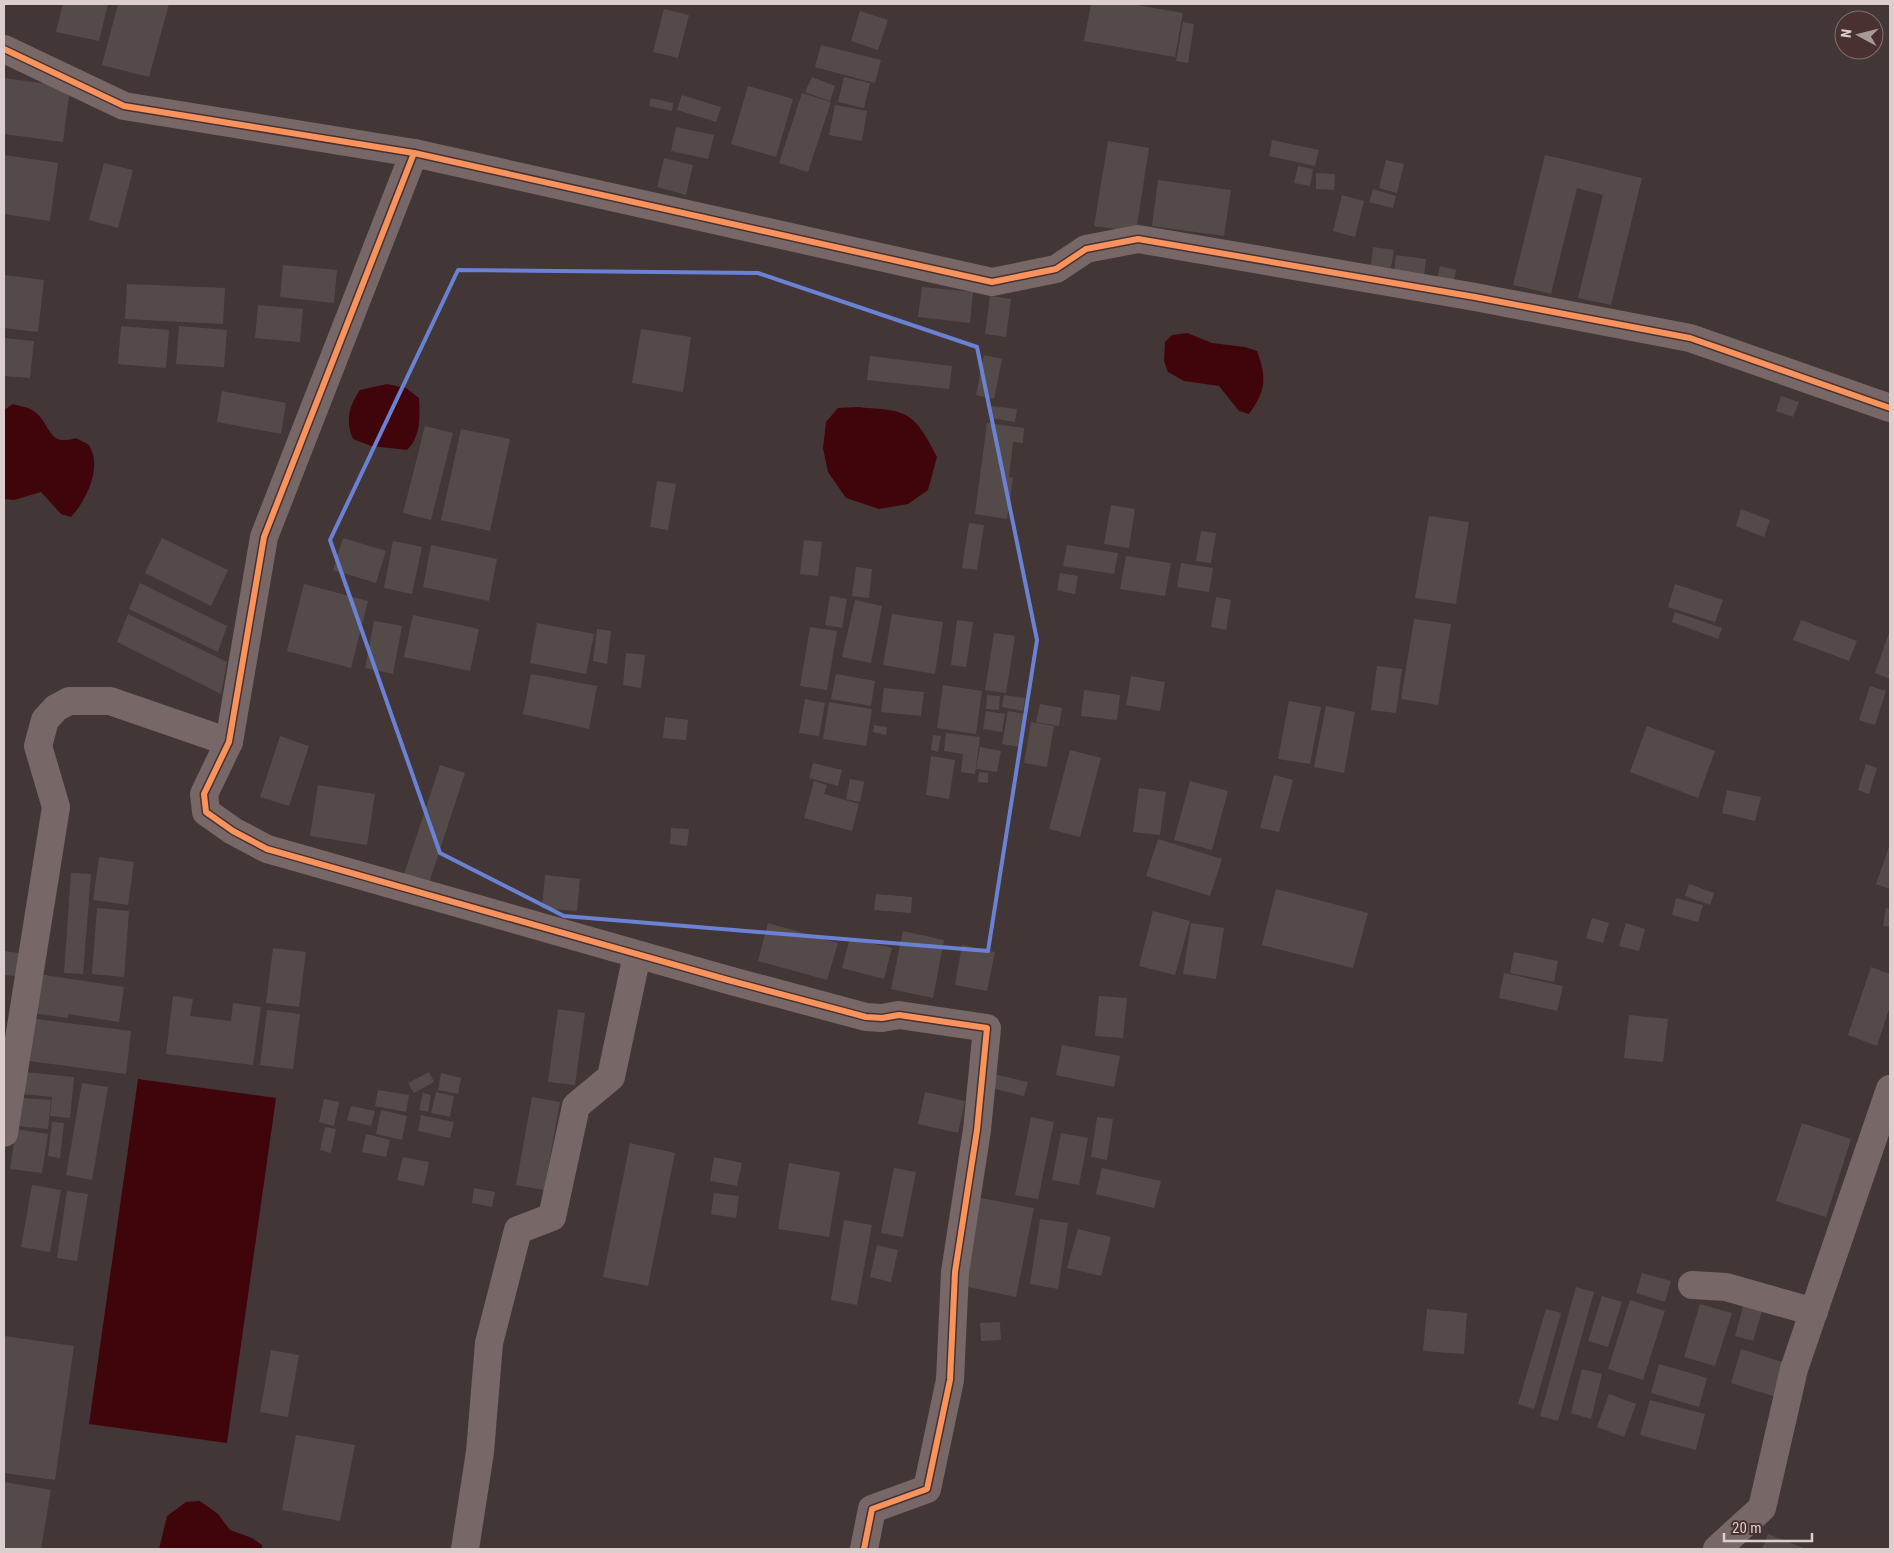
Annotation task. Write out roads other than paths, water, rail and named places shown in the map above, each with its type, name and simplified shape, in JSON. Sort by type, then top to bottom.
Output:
[{"type":"street","points":[[4,49],[124,106],[414,153],[992,282],[1056,268],[1086,248],[1138,239],[1466,296],[1690,338],[1890,408]]},
{"type":"street","points":[[414,153],[264,537],[229,742],[204,794],[206,812],[233,831],[267,849],[638,955],[866,1017],[882,1018],[899,1015],[986,1028],[976,1130],[955,1272],[950,1380],[927,1489],[872,1509],[864,1549]]},
{"type":"street","points":[[4,1133],[56,807],[38,746],[45,720],[56,708],[69,701],[110,701],[229,742]]},
{"type":"street","points":[[465,1549],[480,1452],[489,1343],[518,1230],[552,1217],[576,1106],[611,1077],[638,955]]},
{"type":"street","points":[[1716,1549],[1762,1508],[1794,1369],[1890,1089]]},
{"type":"street","points":[[1692,1285],[1726,1288],[1814,1312]]}]
